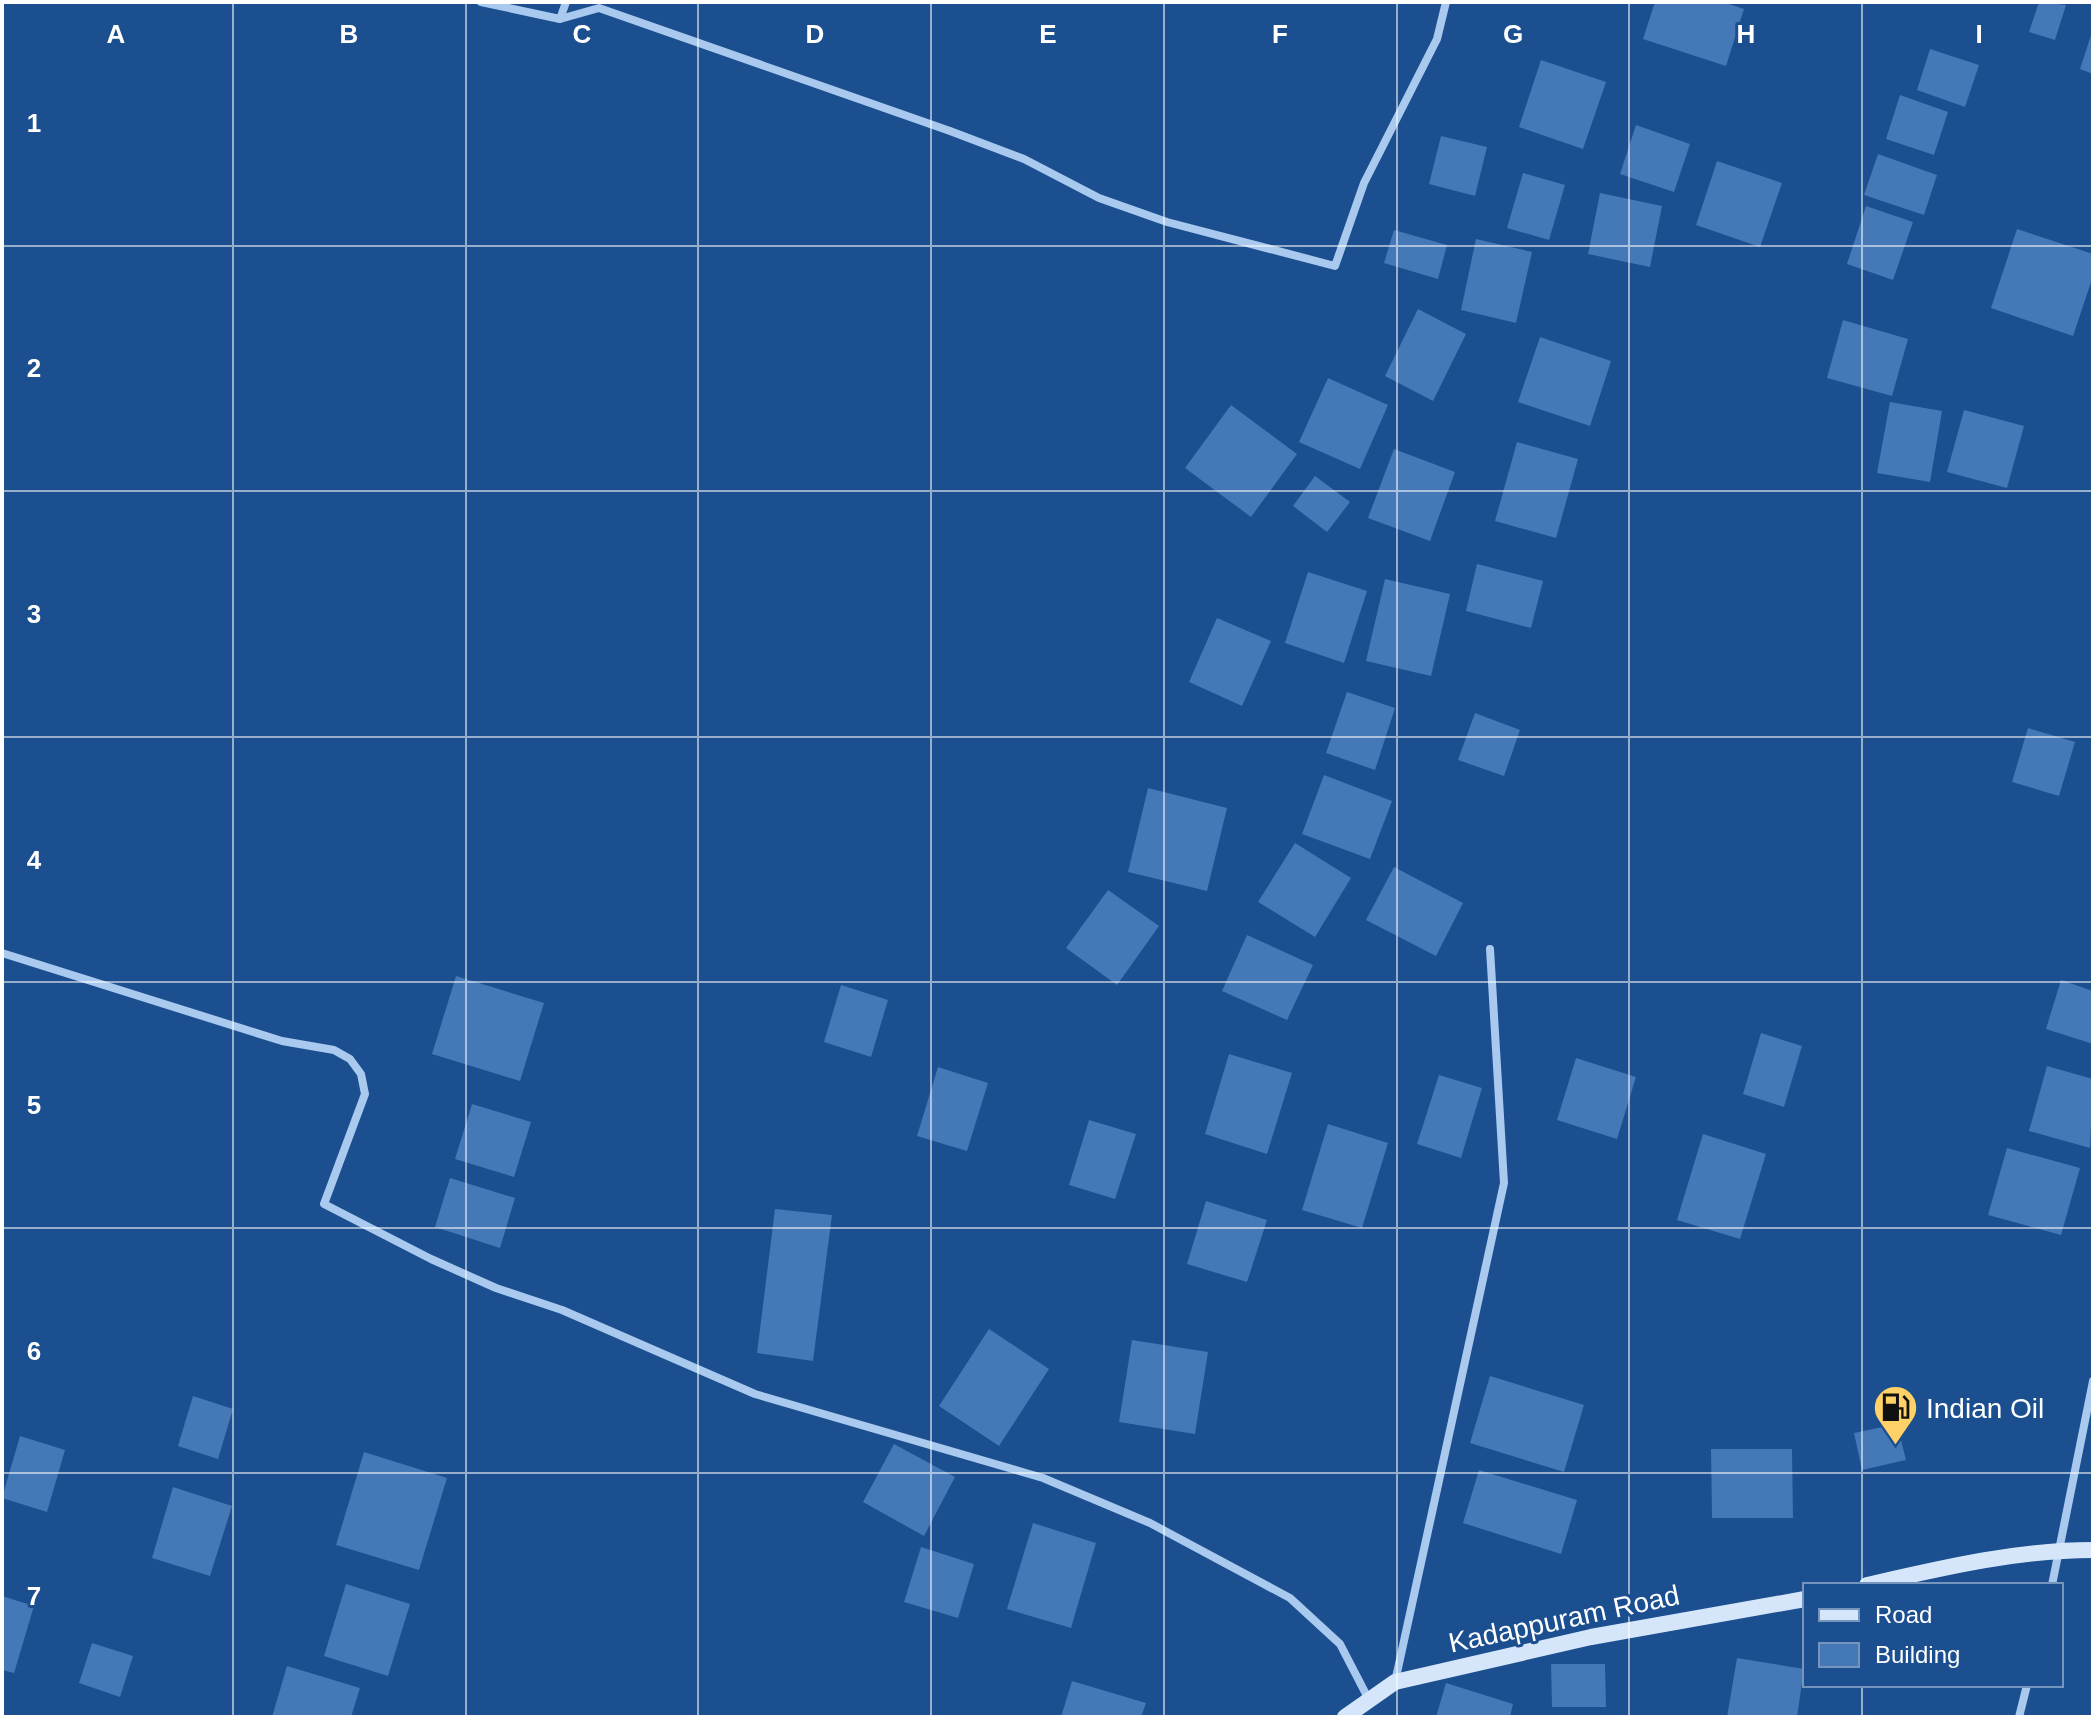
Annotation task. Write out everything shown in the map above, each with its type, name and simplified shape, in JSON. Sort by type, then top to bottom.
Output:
[{"type":"main road","points":[[1876,1583],[1973,1561],[2061,1550],[2093,1550]]},
{"type":"main road","name":"Kadappuram Road","points":[[1345,1717],[1395,1682],[1591,1637],[1803,1599]]},
{"type":"street","points":[[481,2],[560,19],[599,8],[950,131],[1024,159],[1113,203],[1167,222],[1335,266],[1364,183],[1437,39],[1446,2]]},
{"type":"street","points":[[560,19],[566,2]]},
{"type":"street","points":[[1395,1682],[1504,1183],[1490,949]]},
{"type":"street","points":[[2,953],[282,1041],[334,1050],[350,1059],[361,1074],[365,1094],[324,1204],[444,1265],[562,1310],[755,1394],[1043,1478],[1150,1523],[1290,1598],[1340,1644],[1368,1698]]},
{"type":"street","points":[[2053,1583],[2093,1381]]},
{"type":"street","points":[[2019,1717],[2026,1687]]},
{"type":"building","points":[[1655,2],[1723,2],[1744,9],[1726,66],[1643,39]]},
{"type":"building","points":[[2039,2],[2066,5],[2055,40],[2029,32]]},
{"type":"building","points":[[2093,32],[2093,74],[2080,69]]},
{"type":"building","points":[[1930,49],[1979,65],[1965,107],[1917,90]]},
{"type":"building","points":[[1541,60],[1606,82],[1583,149],[1519,127]]},
{"type":"building","points":[[1900,95],[1948,112],[1934,155],[1886,139]]},
{"type":"building","points":[[1636,125],[1690,144],[1674,192],[1620,174]]},
{"type":"building","points":[[1441,136],[1487,147],[1475,196],[1429,184]]},
{"type":"building","points":[[1878,154],[1937,175],[1924,215],[1864,195]]},
{"type":"building","points":[[1717,161],[1782,183],[1760,247],[1696,225]]},
{"type":"building","points":[[1523,173],[1565,185],[1549,240],[1507,228]]},
{"type":"building","points":[[1600,193],[1662,206],[1650,267],[1588,254]]},
{"type":"building","points":[[1866,206],[1913,222],[1893,280],[1847,264]]},
{"type":"building","points":[[2017,229],[2093,254],[2093,276],[2073,336],[1991,308]]},
{"type":"building","points":[[1394,230],[1447,245],[1438,279],[1384,263]]},
{"type":"building","points":[[1476,239],[1532,252],[1516,323],[1461,310]]},
{"type":"building","points":[[1418,309],[1466,334],[1433,401],[1385,376]]},
{"type":"building","points":[[1843,320],[1908,339],[1892,396],[1827,378]]},
{"type":"building","points":[[1540,337],[1611,361],[1590,426],[1518,402]]},
{"type":"building","points":[[1328,378],[1388,405],[1360,469],[1299,442]]},
{"type":"building","points":[[1890,402],[1942,411],[1930,482],[1877,473]]},
{"type":"building","points":[[1231,405],[1297,454],[1251,517],[1185,468]]},
{"type":"building","points":[[1964,410],[2024,426],[2007,488],[1947,472]]},
{"type":"building","points":[[1517,442],[1578,459],[1556,538],[1495,521]]},
{"type":"building","points":[[1394,449],[1455,472],[1430,541],[1368,518]]},
{"type":"building","points":[[1315,476],[1350,502],[1327,532],[1293,506]]},
{"type":"building","points":[[1477,564],[1543,581],[1531,628],[1466,611]]},
{"type":"building","points":[[1308,572],[1367,591],[1344,663],[1285,643]]},
{"type":"building","points":[[1385,579],[1450,594],[1431,676],[1366,661]]},
{"type":"building","points":[[1217,618],[1271,641],[1242,706],[1189,682]]},
{"type":"building","points":[[1347,692],[1395,708],[1375,770],[1326,753]]},
{"type":"building","points":[[1475,713],[1520,730],[1504,776],[1458,760]]},
{"type":"building","points":[[2028,728],[2075,742],[2059,796],[2012,782]]},
{"type":"building","points":[[1324,775],[1392,801],[1370,859],[1302,834]]},
{"type":"building","points":[[1148,788],[1227,808],[1207,891],[1128,872]]},
{"type":"building","points":[[1295,843],[1351,878],[1315,937],[1258,902]]},
{"type":"building","points":[[1394,867],[1463,903],[1436,956],[1366,920]]},
{"type":"building","points":[[1108,890],[1159,926],[1117,985],[1066,948]]},
{"type":"building","points":[[1247,935],[1313,965],[1287,1020],[1222,991]]},
{"type":"building","points":[[456,976],[544,1003],[520,1081],[432,1054]]},
{"type":"building","points":[[2061,980],[2093,991],[2093,1044],[2046,1029]]},
{"type":"building","points":[[841,985],[888,1000],[871,1057],[824,1042]]},
{"type":"building","points":[[1761,1033],[1802,1046],[1784,1107],[1743,1094]]},
{"type":"building","points":[[1229,1054],[1292,1073],[1267,1154],[1205,1134]]},
{"type":"building","points":[[1576,1058],[1636,1077],[1617,1139],[1557,1120]]},
{"type":"building","points":[[2047,1066],[2093,1079],[2090,1148],[2029,1131]]},
{"type":"building","points":[[938,1067],[988,1083],[967,1151],[917,1136]]},
{"type":"building","points":[[1439,1075],[1482,1088],[1461,1158],[1417,1144]]},
{"type":"building","points":[[472,1104],[531,1122],[514,1177],[455,1159]]},
{"type":"building","points":[[1089,1120],[1136,1134],[1115,1199],[1069,1185]]},
{"type":"building","points":[[1328,1124],[1388,1143],[1362,1228],[1302,1210]]},
{"type":"building","points":[[1703,1134],[1766,1154],[1740,1239],[1677,1220]]},
{"type":"building","points":[[2007,1148],[2080,1168],[2061,1235],[1988,1215]]},
{"type":"building","points":[[450,1178],[515,1198],[500,1248],[435,1227]]},
{"type":"building","points":[[1206,1201],[1267,1220],[1247,1282],[1187,1264]]},
{"type":"building","points":[[775,1209],[832,1215],[813,1361],[757,1353]]},
{"type":"building","points":[[989,1329],[1049,1369],[999,1446],[939,1406]]},
{"type":"building","points":[[1132,1340],[1208,1352],[1195,1434],[1119,1422]]},
{"type":"building","points":[[1490,1376],[1584,1405],[1564,1472],[1470,1443]]},
{"type":"building","points":[[193,1396],[233,1409],[218,1459],[178,1446]]},
{"type":"building","points":[[1897,1424],[1906,1460],[1862,1470],[1854,1433]]},
{"type":"building","points":[[20,1436],[65,1450],[47,1512],[2,1498]]},
{"type":"building","points":[[894,1444],[955,1477],[924,1536],[863,1502]]},
{"type":"building","points":[[1711,1449],[1792,1449],[1793,1518],[1712,1518]]},
{"type":"building","points":[[364,1452],[447,1478],[419,1570],[336,1545]]},
{"type":"building","points":[[1479,1470],[1577,1500],[1561,1554],[1463,1523]]},
{"type":"building","points":[[173,1487],[232,1506],[210,1576],[152,1558]]},
{"type":"building","points":[[1033,1523],[1096,1543],[1071,1628],[1007,1609]]},
{"type":"building","points":[[921,1547],[974,1564],[958,1618],[904,1602]]},
{"type":"building","points":[[346,1584],[410,1604],[388,1676],[324,1656]]},
{"type":"building","points":[[2,1596],[34,1606],[14,1673],[2,1670]]},
{"type":"building","points":[[92,1643],[133,1656],[120,1697],[79,1683]]},
{"type":"building","points":[[1737,1658],[1803,1669],[1797,1717],[1727,1717]]},
{"type":"building","points":[[1551,1664],[1605,1664],[1606,1707],[1552,1707]]},
{"type":"building","points":[[287,1666],[360,1688],[351,1717],[272,1717]]},
{"type":"building","points":[[1072,1681],[1146,1703],[1141,1717],[1061,1717]]},
{"type":"building","points":[[1446,1683],[1513,1704],[1510,1717],[1436,1717]]},
{"type":"place","name":"Indian Oil","points":[[1895,1447]]}]
